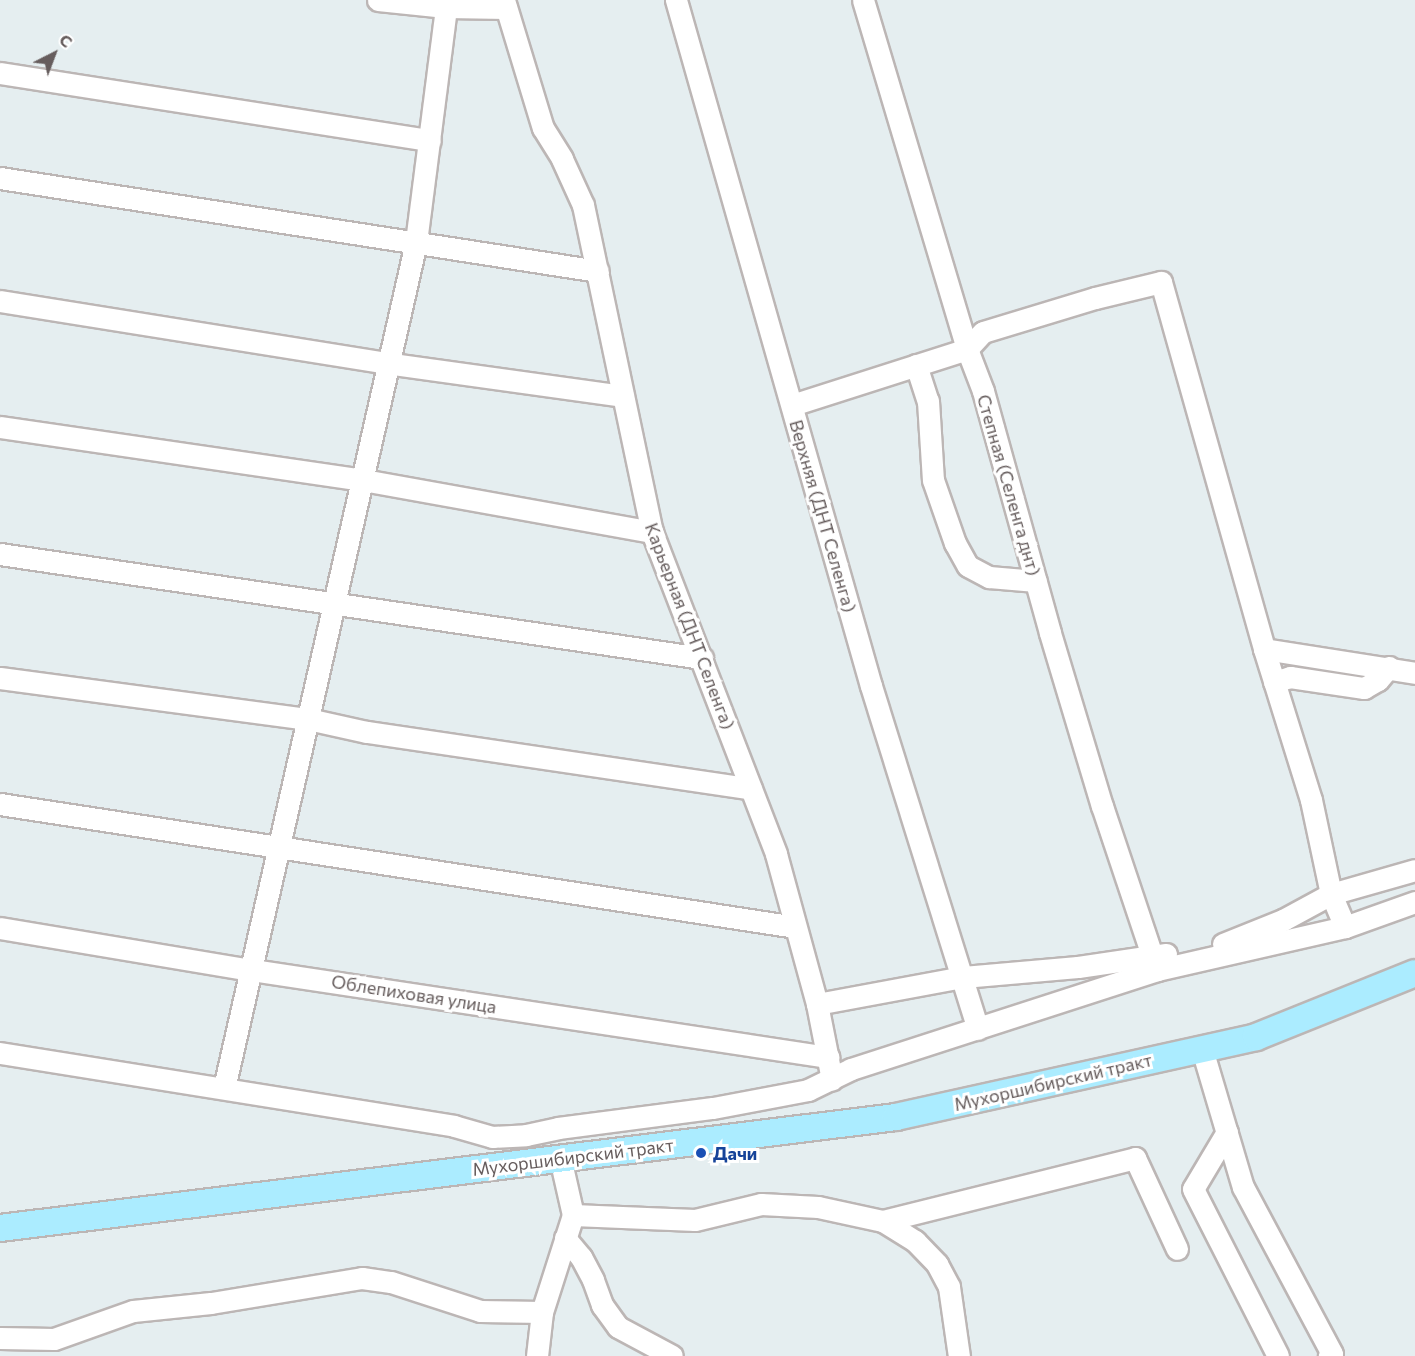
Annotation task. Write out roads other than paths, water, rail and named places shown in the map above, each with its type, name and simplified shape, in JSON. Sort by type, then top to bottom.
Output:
[{"type":"main road","name":"Мухоршибирский тракт","points":[[0,1226],[896,1117],[1256,1037],[1415,973]]},
{"type":"street","name":"Верхняя (ДНТ Селенга)","points":[[676,0],[872,686],[978,1029]]},
{"type":"street","name":"Степная (Селенга днт)","points":[[863,0],[967,349],[983,391],[1102,806],[1155,963]]},
{"type":"street","points":[[391,1],[446,7],[505,4]]},
{"type":"street","name":"Карьерная (ДНТ Селенга)","points":[[505,4],[543,128],[562,159],[583,205],[652,532],[776,854],[817,1005],[832,1080]]},
{"type":"street","points":[[224,1088],[363,480],[386,363],[416,242],[446,7]]},
{"type":"street","points":[[0,73],[430,140]]},
{"type":"street","points":[[0,178],[598,271]]},
{"type":"street","points":[[792,405],[967,349],[983,332],[1095,298],[1161,282],[1264,649],[1311,800],[1331,894],[1345,927]]},
{"type":"street","points":[[0,301],[386,363],[623,396]]},
{"type":"street","points":[[916,365],[928,401],[933,480],[955,543],[968,566],[989,577],[1036,581]]},
{"type":"street","points":[[0,427],[363,480],[652,532]]},
{"type":"street","points":[[0,554],[702,658]]},
{"type":"street","points":[[1264,649],[1415,672]]},
{"type":"street","points":[[1274,682],[1290,677],[1364,688],[1378,680],[1389,667]]},
{"type":"street","points":[[0,678],[308,719],[367,732],[751,789]]},
{"type":"street","points":[[0,804],[795,927]]},
{"type":"street","points":[[0,1053],[454,1126],[492,1137],[526,1135],[771,1098],[808,1090],[851,1069],[978,1029],[1155,963],[1228,943],[1283,920],[1331,894],[1415,870]]},
{"type":"street","points":[[817,1005],[963,978],[1078,967],[1155,963],[1345,927],[1415,902]]},
{"type":"street","name":"Облепиховая улица","points":[[0,928],[252,970],[828,1057]]},
{"type":"street","points":[[1202,1049],[1243,1187],[1332,1354],[1329,1356]]},
{"type":"street","points":[[537,1356],[542,1312],[573,1215],[565,1158],[584,1125]]},
{"type":"street","points":[[1227,1132],[1193,1189],[1278,1356]]},
{"type":"street","points":[[883,1221],[1135,1158],[1177,1249]]},
{"type":"street","points":[[573,1215],[695,1220],[761,1204],[818,1207],[883,1221],[915,1241],[937,1264],[949,1287],[959,1356]]},
{"type":"street","points":[[565,1238],[580,1257],[593,1280],[602,1305],[618,1327],[672,1356]]},
{"type":"street","points":[[0,1338],[54,1340],[134,1311],[212,1303],[362,1278],[392,1282],[480,1311],[542,1312]]},
{"type":"place","name":"Дачи","points":[[701,1153]]}]
